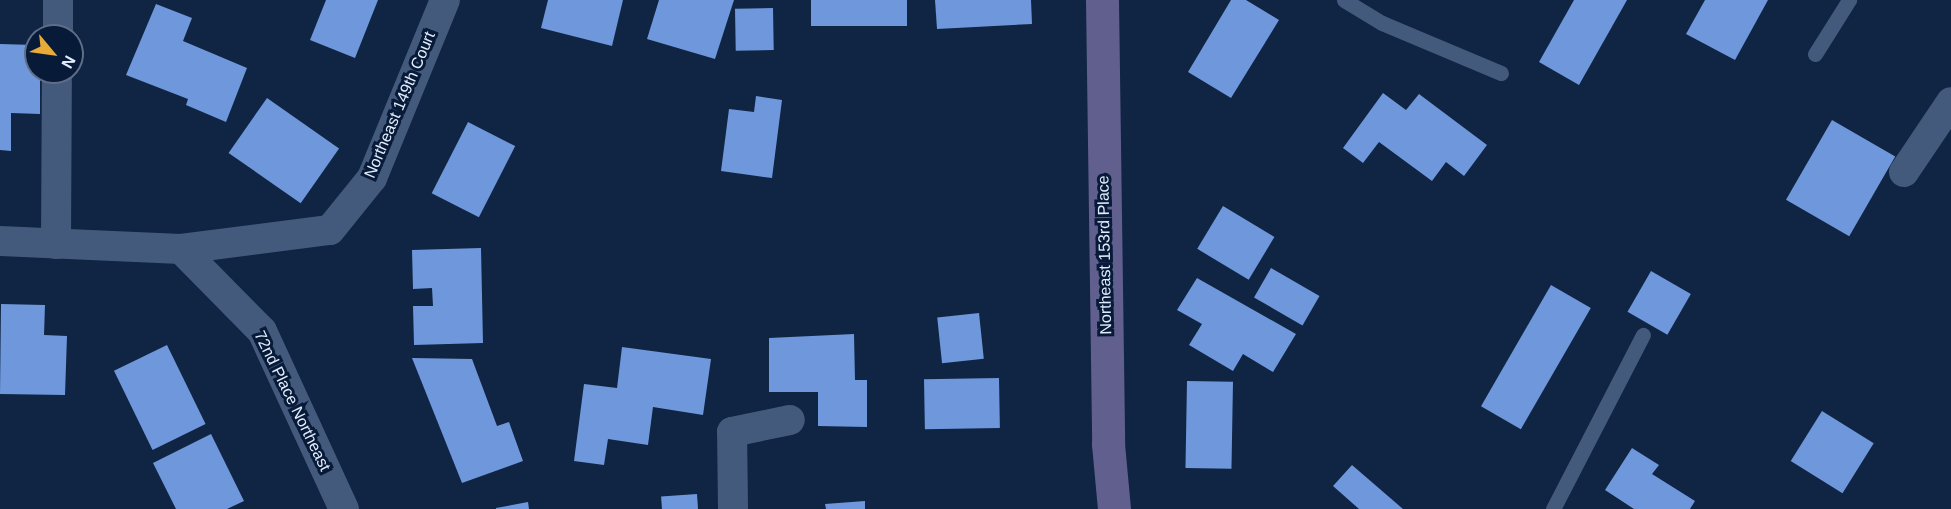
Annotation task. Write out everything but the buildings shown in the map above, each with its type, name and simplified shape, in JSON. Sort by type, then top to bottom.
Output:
[{"type":"street","points":[[58,0],[58,24]]},
{"type":"street","name":"Northeast 149th Court","points":[[181,249],[330,230],[372,178],[445,0]]},
{"type":"street","name":"Northeast 153rd Place","points":[[1102,0],[1108,432],[1114,509]]},
{"type":"street","points":[[56,244],[57,84]]},
{"type":"street","points":[[1904,172],[1951,102]]},
{"type":"street","points":[[0,241],[181,249]]},
{"type":"street","name":"72nd Place Northeast","points":[[181,249],[262,331],[344,509]]},
{"type":"street","points":[[733,509],[732,432],[790,420]]},
{"type":"lane","points":[[1344,0],[1382,23],[1502,73]]},
{"type":"lane","points":[[1815,54],[1849,0]]},
{"type":"lane","points":[[1553,509],[1643,335]]}]
